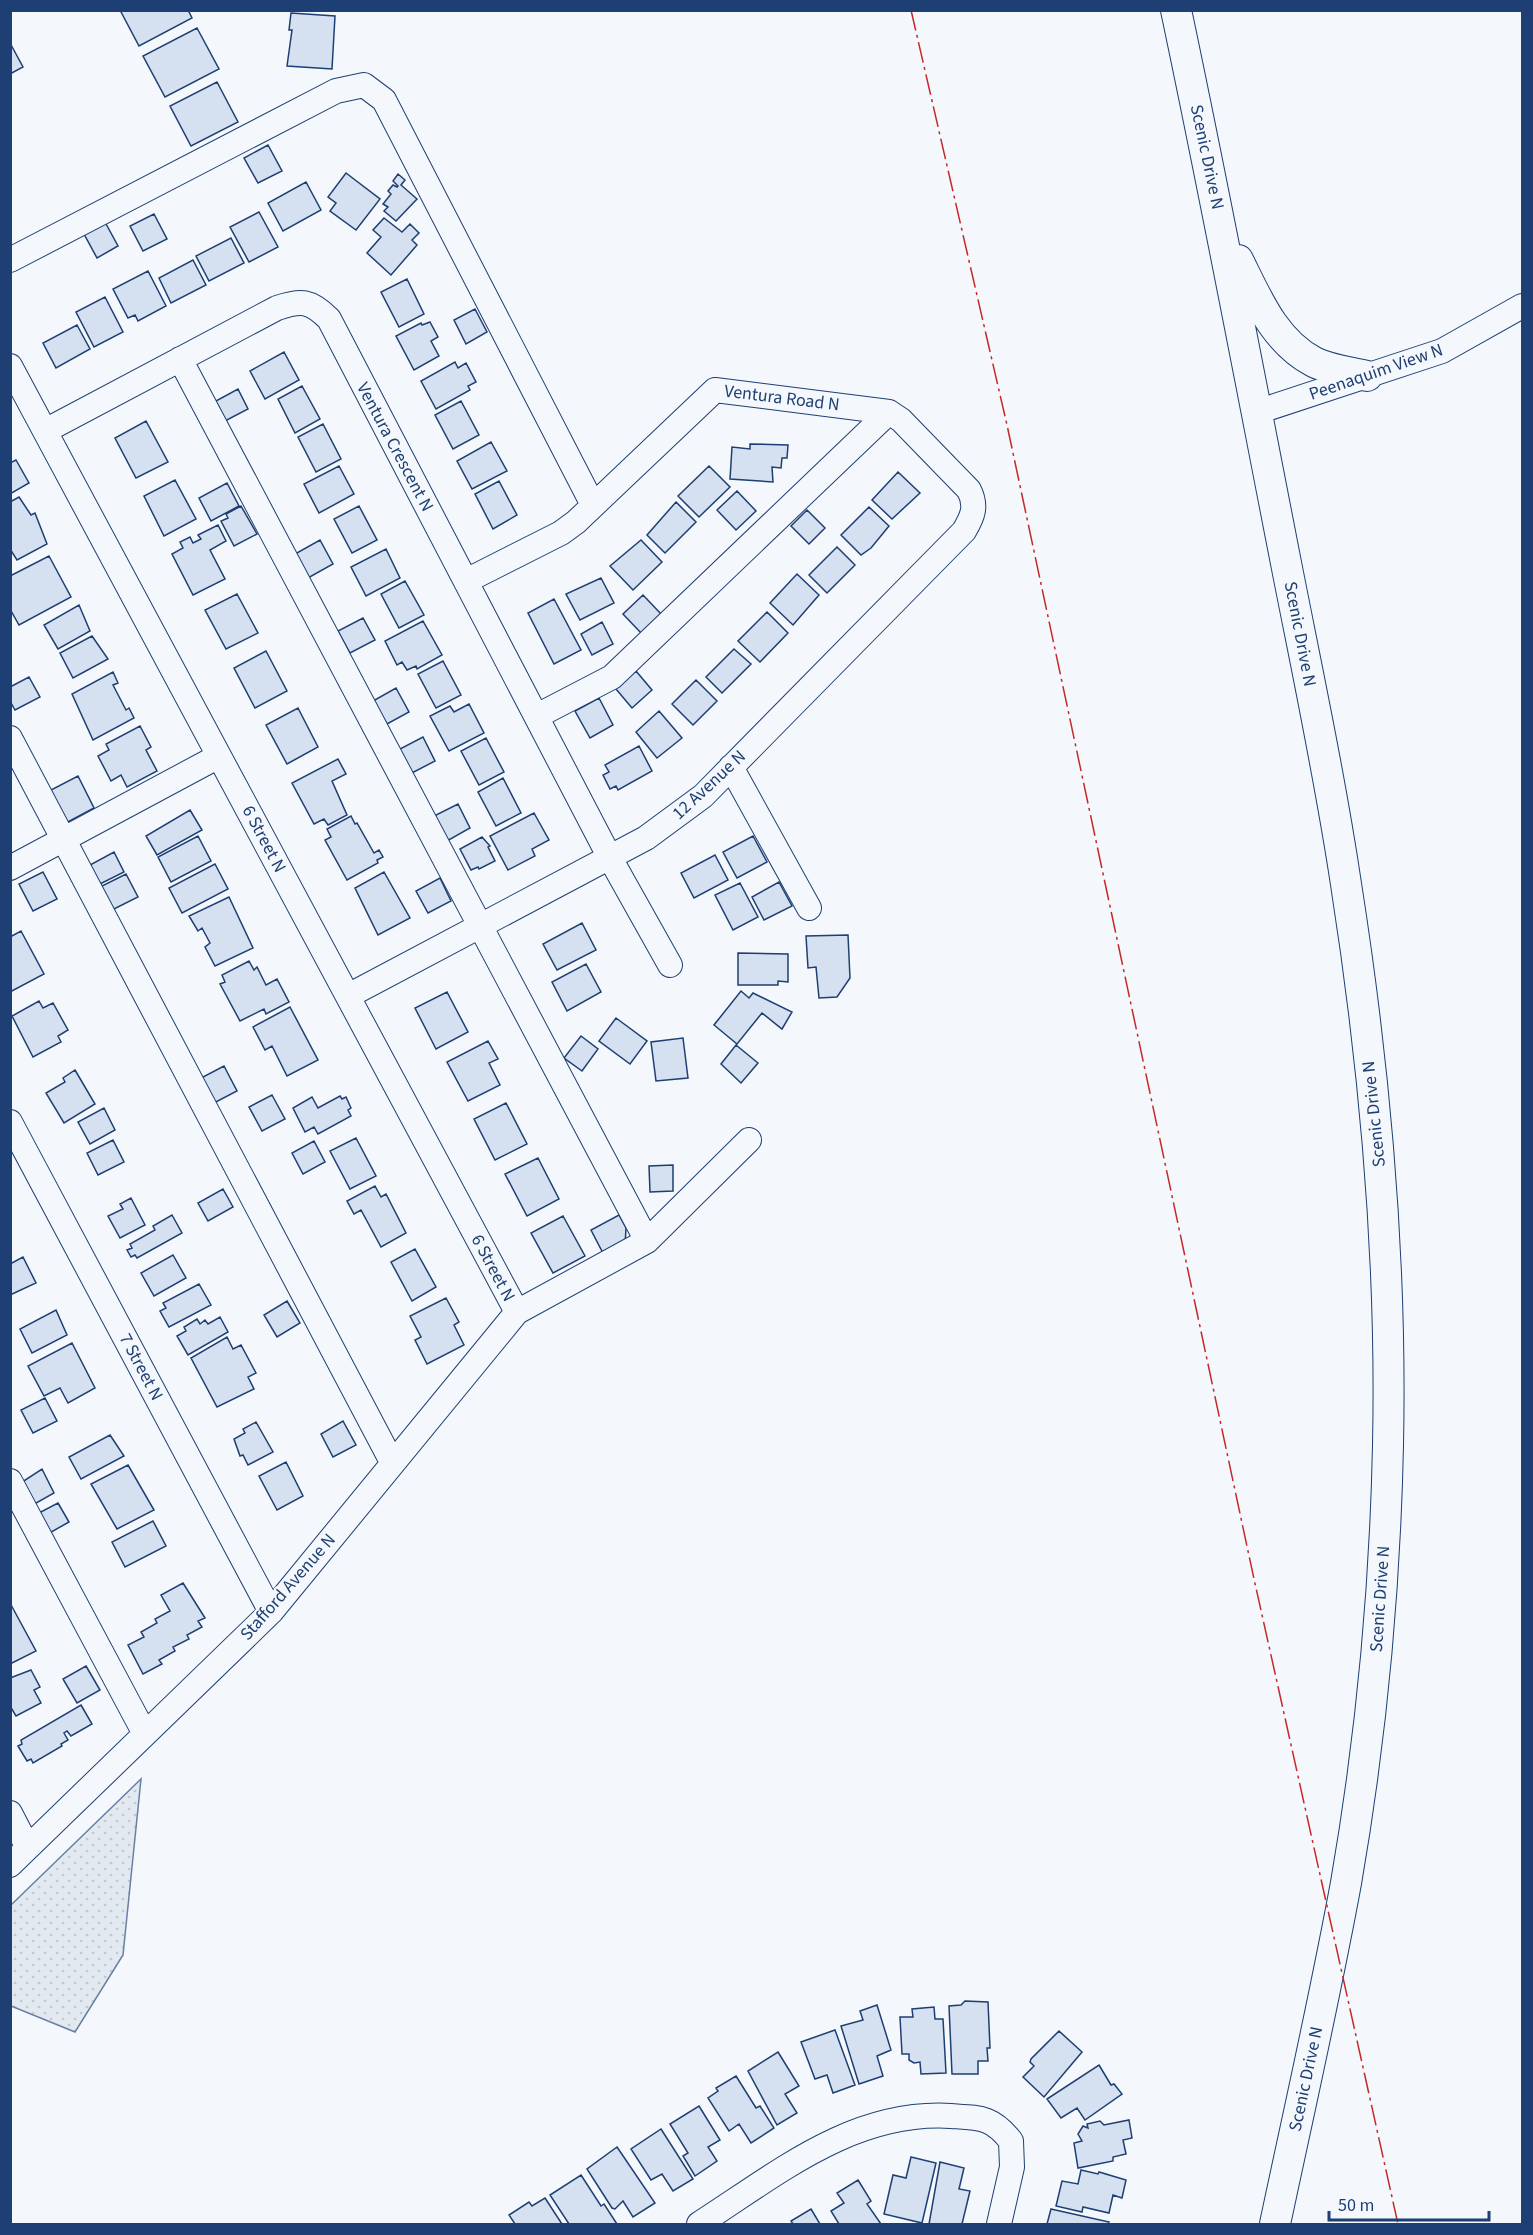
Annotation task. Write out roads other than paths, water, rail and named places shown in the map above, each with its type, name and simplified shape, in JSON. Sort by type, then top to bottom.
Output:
[{"type":"main road","name":"Scenic Drive N","points":[[1176,10],[1222,228],[1329,780],[1360,987],[1381,1187],[1388,1444],[1377,1645],[1361,1781],[1324,1999],[1275,2224]]},
{"type":"main road","points":[[1222,228],[1259,302],[1282,337],[1315,363],[1367,376]]},
{"type":"street","points":[[10,260],[336,91],[364,86],[384,100],[593,505]]},
{"type":"street","name":"Ventura Crescent N","points":[[45,431],[277,308],[293,303],[310,304],[319,309],[329,319],[610,858],[670,965]]},
{"type":"street","name":"Peenaquim View N","points":[[1257,412],[1442,351],[1522,306]]},
{"type":"street","points":[[180,359],[646,1241]]},
{"type":"street","name":"6 Street N","points":[[10,366],[517,1312]]},
{"type":"street","name":"Ventura Road N","points":[[466,581],[561,533],[715,390],[889,412]]},
{"type":"street","points":[[537,716],[612,677],[889,412]]},
{"type":"street","name":"12 Avenue N","points":[[348,996],[610,858],[674,819],[703,796],[964,531],[974,509],[973,498],[969,490],[901,420],[889,412]]},
{"type":"street","points":[[10,738],[392,1462]]},
{"type":"street","points":[[10,868],[219,756]]},
{"type":"street","points":[[731,767],[809,908]]},
{"type":"street","name":"7 Street N","points":[[10,1122],[271,1612]]},
{"type":"street","points":[[517,1312],[646,1241],[749,1140]]},
{"type":"street","name":"Stafford Avenue N","points":[[10,1865],[27,1846],[271,1612],[517,1312]]},
{"type":"street","points":[[10,1481],[145,1734]]},
{"type":"street","points":[[10,1813],[27,1846]]},
{"type":"street","points":[[699,2224],[813,2151],[837,2139],[884,2122],[921,2114],[990,2121],[1011,2141],[1012,2167],[999,2224]]}]
